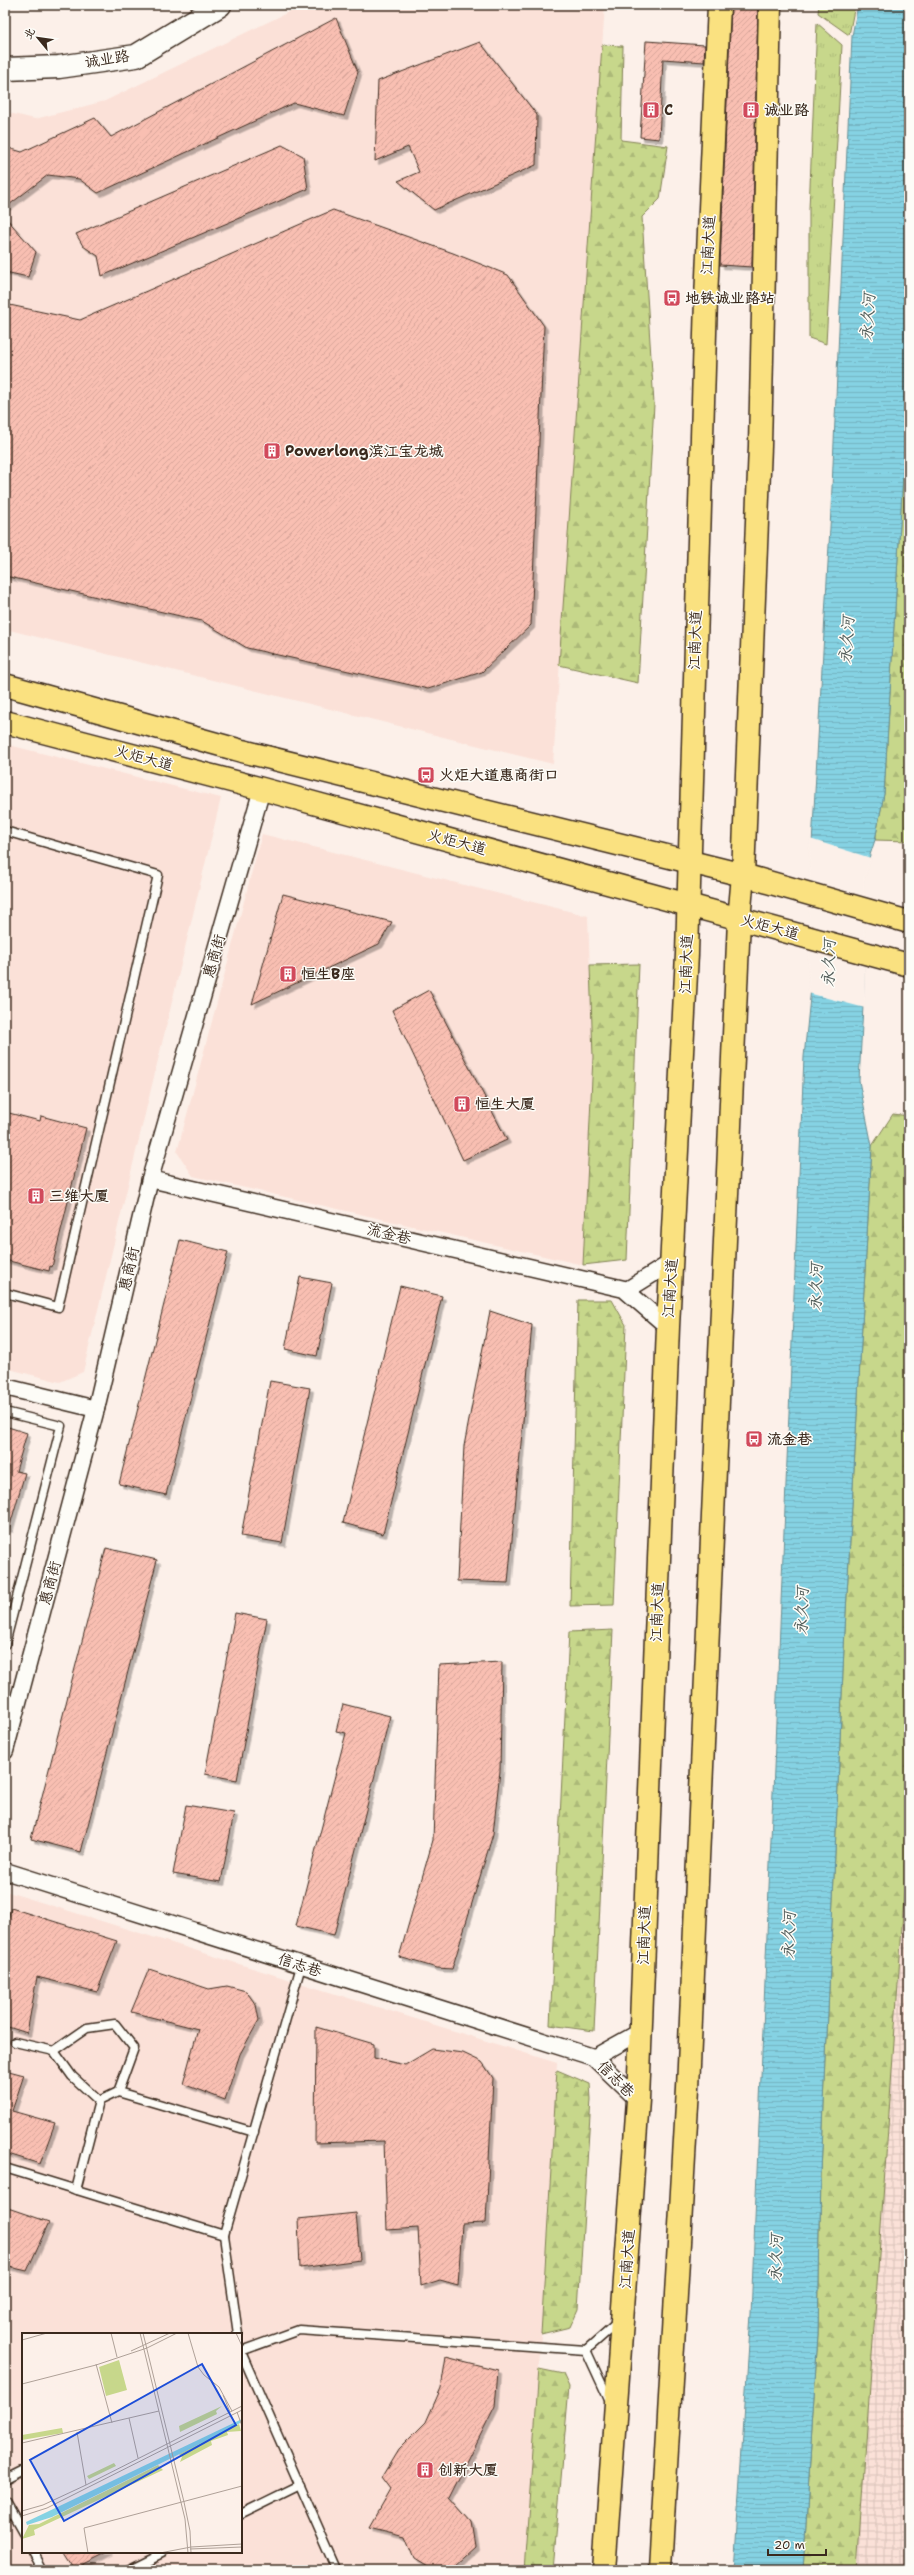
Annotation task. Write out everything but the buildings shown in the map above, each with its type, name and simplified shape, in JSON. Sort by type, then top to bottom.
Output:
[{"type":"main road","name":"江南大道","points":[[604,2570],[614,2413],[623,2316],[638,2100],[668,1327],[688,904],[706,299],[719,5]]},
{"type":"main road","points":[[660,2570],[689,2080],[739,920],[743,875],[760,446],[770,5]]},
{"type":"main road","points":[[5,685],[242,750],[743,875],[902,920]]},
{"type":"main road","name":"火炬大道","points":[[5,722],[262,789],[688,904],[739,920],[797,934],[902,963]]},
{"type":"street","name":"诚业路","points":[[5,69],[59,66],[136,56],[220,5]]},
{"type":"street","name":"惠商街","points":[[5,1751],[96,1409],[150,1179],[262,789]]},
{"type":"street","name":"流金巷","points":[[150,1179],[627,1290],[668,1327]]},
{"type":"street","points":[[627,1290],[672,1262]]},
{"type":"street","points":[[5,1387],[96,1409]]},
{"type":"street","name":"信志巷","points":[[5,1871],[301,1966],[595,2057],[638,2100]]},
{"type":"street","name":"信志巷","points":[[595,2057],[640,2032]]},
{"type":"lane","points":[[5,831],[158,875],[58,1307],[5,1293]]},
{"type":"lane","points":[[5,1412],[61,1426],[5,1644]]},
{"type":"lane","points":[[238,2333],[224,2235],[301,1966]]},
{"type":"lane","points":[[54,2051],[87,2028],[115,2024],[134,2048],[118,2092]]},
{"type":"lane","points":[[15,2042],[54,2051],[72,2076],[99,2101]]},
{"type":"lane","points":[[99,2101],[118,2092],[254,2132]]},
{"type":"lane","points":[[76,2190],[99,2101]]},
{"type":"lane","points":[[5,2168],[224,2235]]},
{"type":"lane","points":[[242,2352],[299,2330],[586,2350],[623,2316]]},
{"type":"lane","points":[[586,2350],[614,2413]]},
{"type":"lane","points":[[242,2354],[337,2570]]},
{"type":"lane","points":[[5,2479],[22,2470]]},
{"type":"lane","points":[[242,2514],[300,2485]]},
{"type":"lane","points":[[5,2501],[22,2531]]},
{"type":"lane","points":[[34,2553],[43,2570]]},
{"type":"lane","points":[[128,2570],[162,2553]]},
{"type":"shaded area","points":[[303,5],[605,5],[553,764],[5,629],[5,112],[35,119],[105,101]]},
{"type":"shaded area","points":[[5,744],[221,798],[83,1372],[60,1382],[5,1368]]},
{"type":"shaded area","points":[[262,834],[588,916],[593,1057],[583,1265],[193,1176],[177,1152]]},
{"type":"shaded area","points":[[909,1827],[909,2570],[857,2570]]},
{"type":"shaded area","points":[[5,1891],[557,2063],[530,2522],[524,2570],[5,2570]]},
{"type":"green space","points":[[819,5],[855,5],[849,35],[818,13]]},
{"type":"green space","points":[[817,23],[842,45],[826,344],[809,338],[809,209]]},
{"type":"green space","points":[[602,45],[623,46],[621,140],[668,146],[660,199],[642,217],[654,404],[638,683],[559,665]]},
{"type":"green space","points":[[909,373],[909,841],[875,840],[884,794]]},
{"type":"green space","points":[[639,964],[627,1260],[583,1265],[593,1057],[590,965]]},
{"type":"green space","points":[[893,1114],[909,1116],[909,1827],[857,2570],[803,2570],[818,2334],[821,2172],[844,1648],[872,1146]]},
{"type":"green space","points":[[578,1300],[612,1300],[626,1325],[614,1605],[570,1606]]},
{"type":"green space","points":[[613,1630],[594,2031],[550,2025],[569,1632]]},
{"type":"green space","points":[[557,2070],[590,2084],[591,2099],[578,2309],[570,2327],[541,2334]]},
{"type":"green space","points":[[539,2369],[563,2374],[569,2387],[553,2570],[524,2570]]},
{"type":"water","name":"永久河","points":[[858,5],[909,5],[909,373],[884,794],[875,840],[862,879],[864,987],[859,1081],[872,1146],[844,1648],[821,2172],[818,2334],[803,2570],[734,2570],[751,2314],[804,1057],[812,978],[811,862],[831,510],[852,36]]},
{"type":"pier","points":[[810,839],[871,858],[864,880],[865,1008],[808,993]]},
{"type":"place","name":"C","points":[[651,110]]},
{"type":"place","name":"诚业路","points":[[751,110]]},
{"type":"place","name":"地铁诚业路站","points":[[672,298]]},
{"type":"place","name":"Powerlong滨江宝龙城","points":[[272,451]]},
{"type":"place","name":"火炬大道惠商街口","points":[[426,775]]},
{"type":"place","name":"恒生B座","points":[[288,974]]},
{"type":"place","name":"恒生大厦","points":[[462,1104]]},
{"type":"place","name":"三维大厦","points":[[36,1196]]},
{"type":"place","name":"流金巷","points":[[754,1439]]},
{"type":"place","name":"创新大厦","points":[[425,2470]]}]
